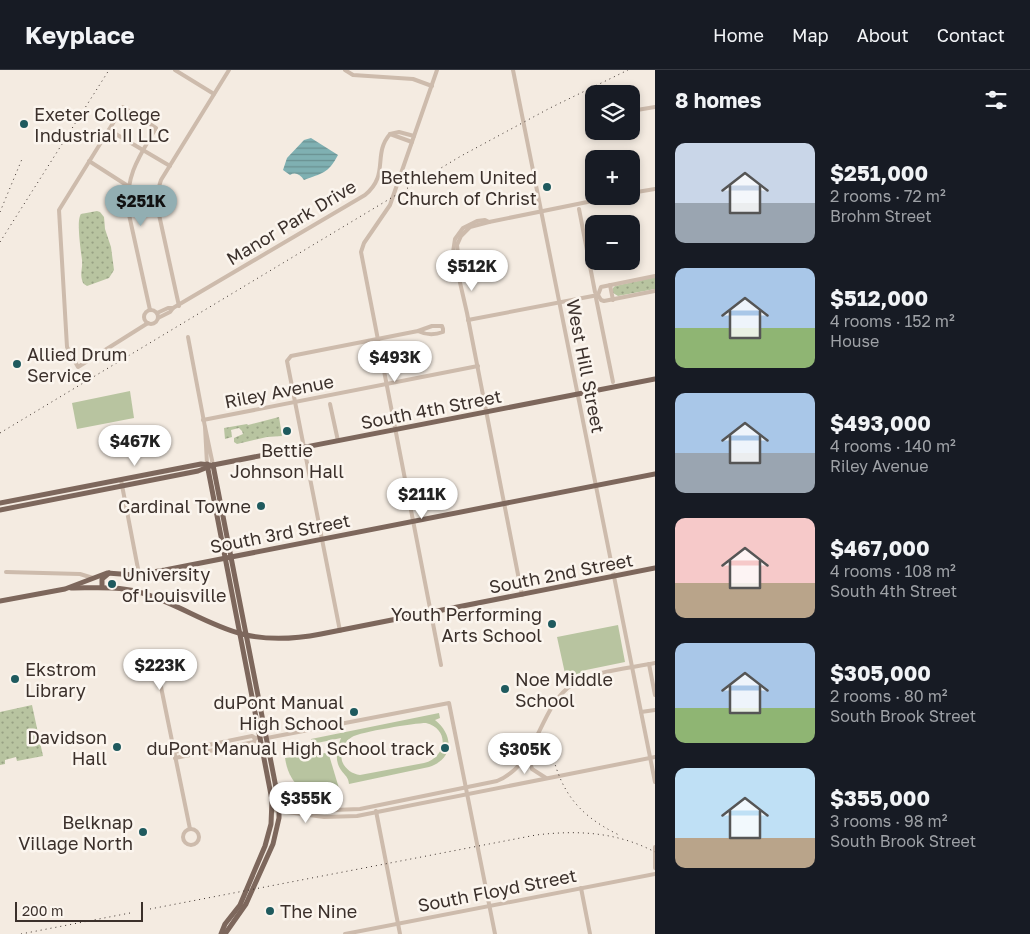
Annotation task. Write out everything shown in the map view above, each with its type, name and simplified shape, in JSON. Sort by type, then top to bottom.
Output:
[{"type":"main road","name":"South 4th Street","points":[[0,503],[121,480],[209,466],[655,379]]},
{"type":"main road","name":"South 4th Street","points":[[0,510],[122,486],[209,466]]},
{"type":"main road","points":[[209,466],[231,557],[279,803],[278,828],[273,844],[246,904],[222,933]]},
{"type":"main road","points":[[209,466],[257,738],[269,779],[272,804],[268,837],[242,901],[222,933]]},
{"type":"main road","name":"South 3rd Street","points":[[0,601],[65,588],[110,573],[139,574],[655,474]]},
{"type":"main road","name":"South 2nd Street","points":[[65,588],[121,588],[152,596],[240,634],[270,639],[296,639],[655,568]]},
{"type":"main road","points":[[102,587],[102,579],[110,573]]},
{"type":"street","points":[[175,70],[214,94]]},
{"type":"street","points":[[179,306],[157,198],[161,180],[229,70]]},
{"type":"street","points":[[344,70],[353,75],[413,79],[432,86]]},
{"type":"street","points":[[437,70],[390,205],[364,243],[361,252],[441,665]]},
{"type":"street","name":"West Hill Street","points":[[513,70],[595,485],[652,758],[655,782]]},
{"type":"street","points":[[128,186],[89,161],[123,107],[156,128],[132,172],[128,186],[128,210],[150,310],[157,316]]},
{"type":"street","points":[[640,110],[655,107]]},
{"type":"street","points":[[109,130],[170,166]]},
{"type":"street","points":[[390,134],[400,132],[414,136]]},
{"type":"street","points":[[390,134],[412,142]]},
{"type":"street","name":"Manor Park Drive","points":[[89,161],[59,210],[67,347],[78,367],[148,323],[153,324],[157,316],[170,312],[173,308],[365,195],[379,176],[383,144],[390,134]]},
{"type":"street","points":[[640,192],[655,189]]},
{"type":"street","points":[[522,594],[478,366],[453,249],[458,233],[471,223],[485,220],[492,221],[585,202]]},
{"type":"street","points":[[579,209],[614,382]]},
{"type":"street","points":[[597,295],[601,286],[655,276]]},
{"type":"street","points":[[610,285],[614,300]]},
{"type":"street","points":[[597,295],[602,301],[655,291]]},
{"type":"street","points":[[468,320],[597,295]]},
{"type":"street","points":[[148,323],[145,316],[150,310]]},
{"type":"street","points":[[340,630],[287,359],[291,356],[418,331],[438,325],[444,329],[442,332],[434,334],[423,334],[418,331]]},
{"type":"street","points":[[188,337],[205,427],[209,466]]},
{"type":"street","name":"Riley Avenue","points":[[203,420],[478,366]]},
{"type":"street","points":[[330,404],[338,441]]},
{"type":"street","points":[[121,480],[139,574]]},
{"type":"street","points":[[6,572],[80,574],[93,578]]},
{"type":"street","points":[[272,804],[279,803],[333,810],[360,809],[503,779],[516,769],[528,754],[554,704],[565,690],[576,682],[588,677],[655,663]]},
{"type":"street","points":[[649,664],[655,695]]},
{"type":"street","points":[[158,665],[164,666],[167,673],[166,678],[160,682],[155,681],[151,674],[153,667],[158,665]]},
{"type":"street","points":[[160,682],[190,829]]},
{"type":"street","points":[[174,755],[252,736],[257,738],[267,737],[449,703],[495,934]]},
{"type":"street","points":[[641,712],[655,710]]},
{"type":"street","points":[[174,755],[254,742],[257,738]]},
{"type":"street","points":[[528,754],[532,769],[547,779]]},
{"type":"street","points":[[272,810],[335,817],[357,816],[652,758]]},
{"type":"street","points":[[375,806],[400,934]]},
{"type":"street","points":[[190,829],[194,829],[199,834],[198,842],[193,844],[188,844],[183,838],[185,831],[190,829]]},
{"type":"street","points":[[655,847],[655,868]]},
{"type":"street","name":"South Floyd Street","points":[[345,934],[655,874]]},
{"type":"street","points":[[581,888],[590,934]]},
{"type":"green space","points":[[97,211],[104,217],[114,270],[109,278],[87,286],[83,283],[81,277],[82,263],[79,222],[81,214]]},
{"type":"green space","points":[[655,277],[655,289],[618,296],[613,293],[615,286]]},
{"type":"green space","points":[[130,391],[134,418],[77,429],[72,403]]},
{"type":"green space","points":[[279,417],[282,436],[267,437],[237,444],[234,442],[234,438],[243,434],[239,428],[231,430],[232,437],[225,439],[224,428],[248,425]]},
{"type":"green space","points":[[618,625],[625,662],[586,670],[568,679],[566,678],[557,637]]},
{"type":"green space","points":[[32,705],[43,756],[17,761],[16,757],[5,760],[5,764],[0,765],[0,712]]},
{"type":"green space","name":"duPont Manual High School track","points":[[439,713],[440,718],[435,720],[446,733],[448,746],[447,753],[443,758],[429,767],[349,784],[337,762],[337,750],[341,738],[312,744],[311,739]],"holes":[[[420,723],[434,726],[439,731],[443,743],[441,749],[432,760],[360,775],[349,771],[342,761],[341,754],[344,744],[357,735]]]},
{"type":"green space","points":[[326,753],[329,755],[341,795],[320,795],[304,790],[292,778],[285,758]]},
{"type":"water","points":[[311,138],[338,155],[328,169],[304,180],[297,174],[290,175],[283,170],[287,158],[304,140]]},
{"type":"railway","points":[[0,242],[109,70]]},
{"type":"railway","points":[[0,433],[461,156],[550,108],[628,70]]},
{"type":"railway","points":[[0,212],[22,159]]},
{"type":"railway","points":[[548,736],[562,783],[570,796],[589,817],[619,835]]},
{"type":"railway","points":[[150,909],[552,833],[597,834],[626,840],[655,852]]},
{"type":"railway","points":[[21,934],[130,913]]},
{"type":"place","name":"Exeter College Industrial II LLC","points":[[24,124]]},
{"type":"place","name":"Bethlehem United Church of Christ","points":[[547,187]]},
{"type":"place","name":"Allied Drum Service","points":[[17,364]]},
{"type":"place","name":"Bettie Johnson Hall","points":[[287,431]]},
{"type":"place","name":"Cardinal Towne","points":[[261,506]]},
{"type":"place","name":"University of Louisville","points":[[112,584]]},
{"type":"place","name":"Youth Performing Arts School","points":[[552,624]]},
{"type":"place","name":"Ekstrom Library","points":[[15,679]]},
{"type":"place","name":"Noe Middle School","points":[[505,689]]},
{"type":"place","name":"duPont Manual High School","points":[[354,712]]},
{"type":"place","name":"Davidson Hall","points":[[117,747]]},
{"type":"place","name":"duPont Manual High School track","points":[[445,748]]},
{"type":"place","name":"Belknap Village North","points":[[143,832]]},
{"type":"place","name":"The Nine","points":[[270,911]]}]
